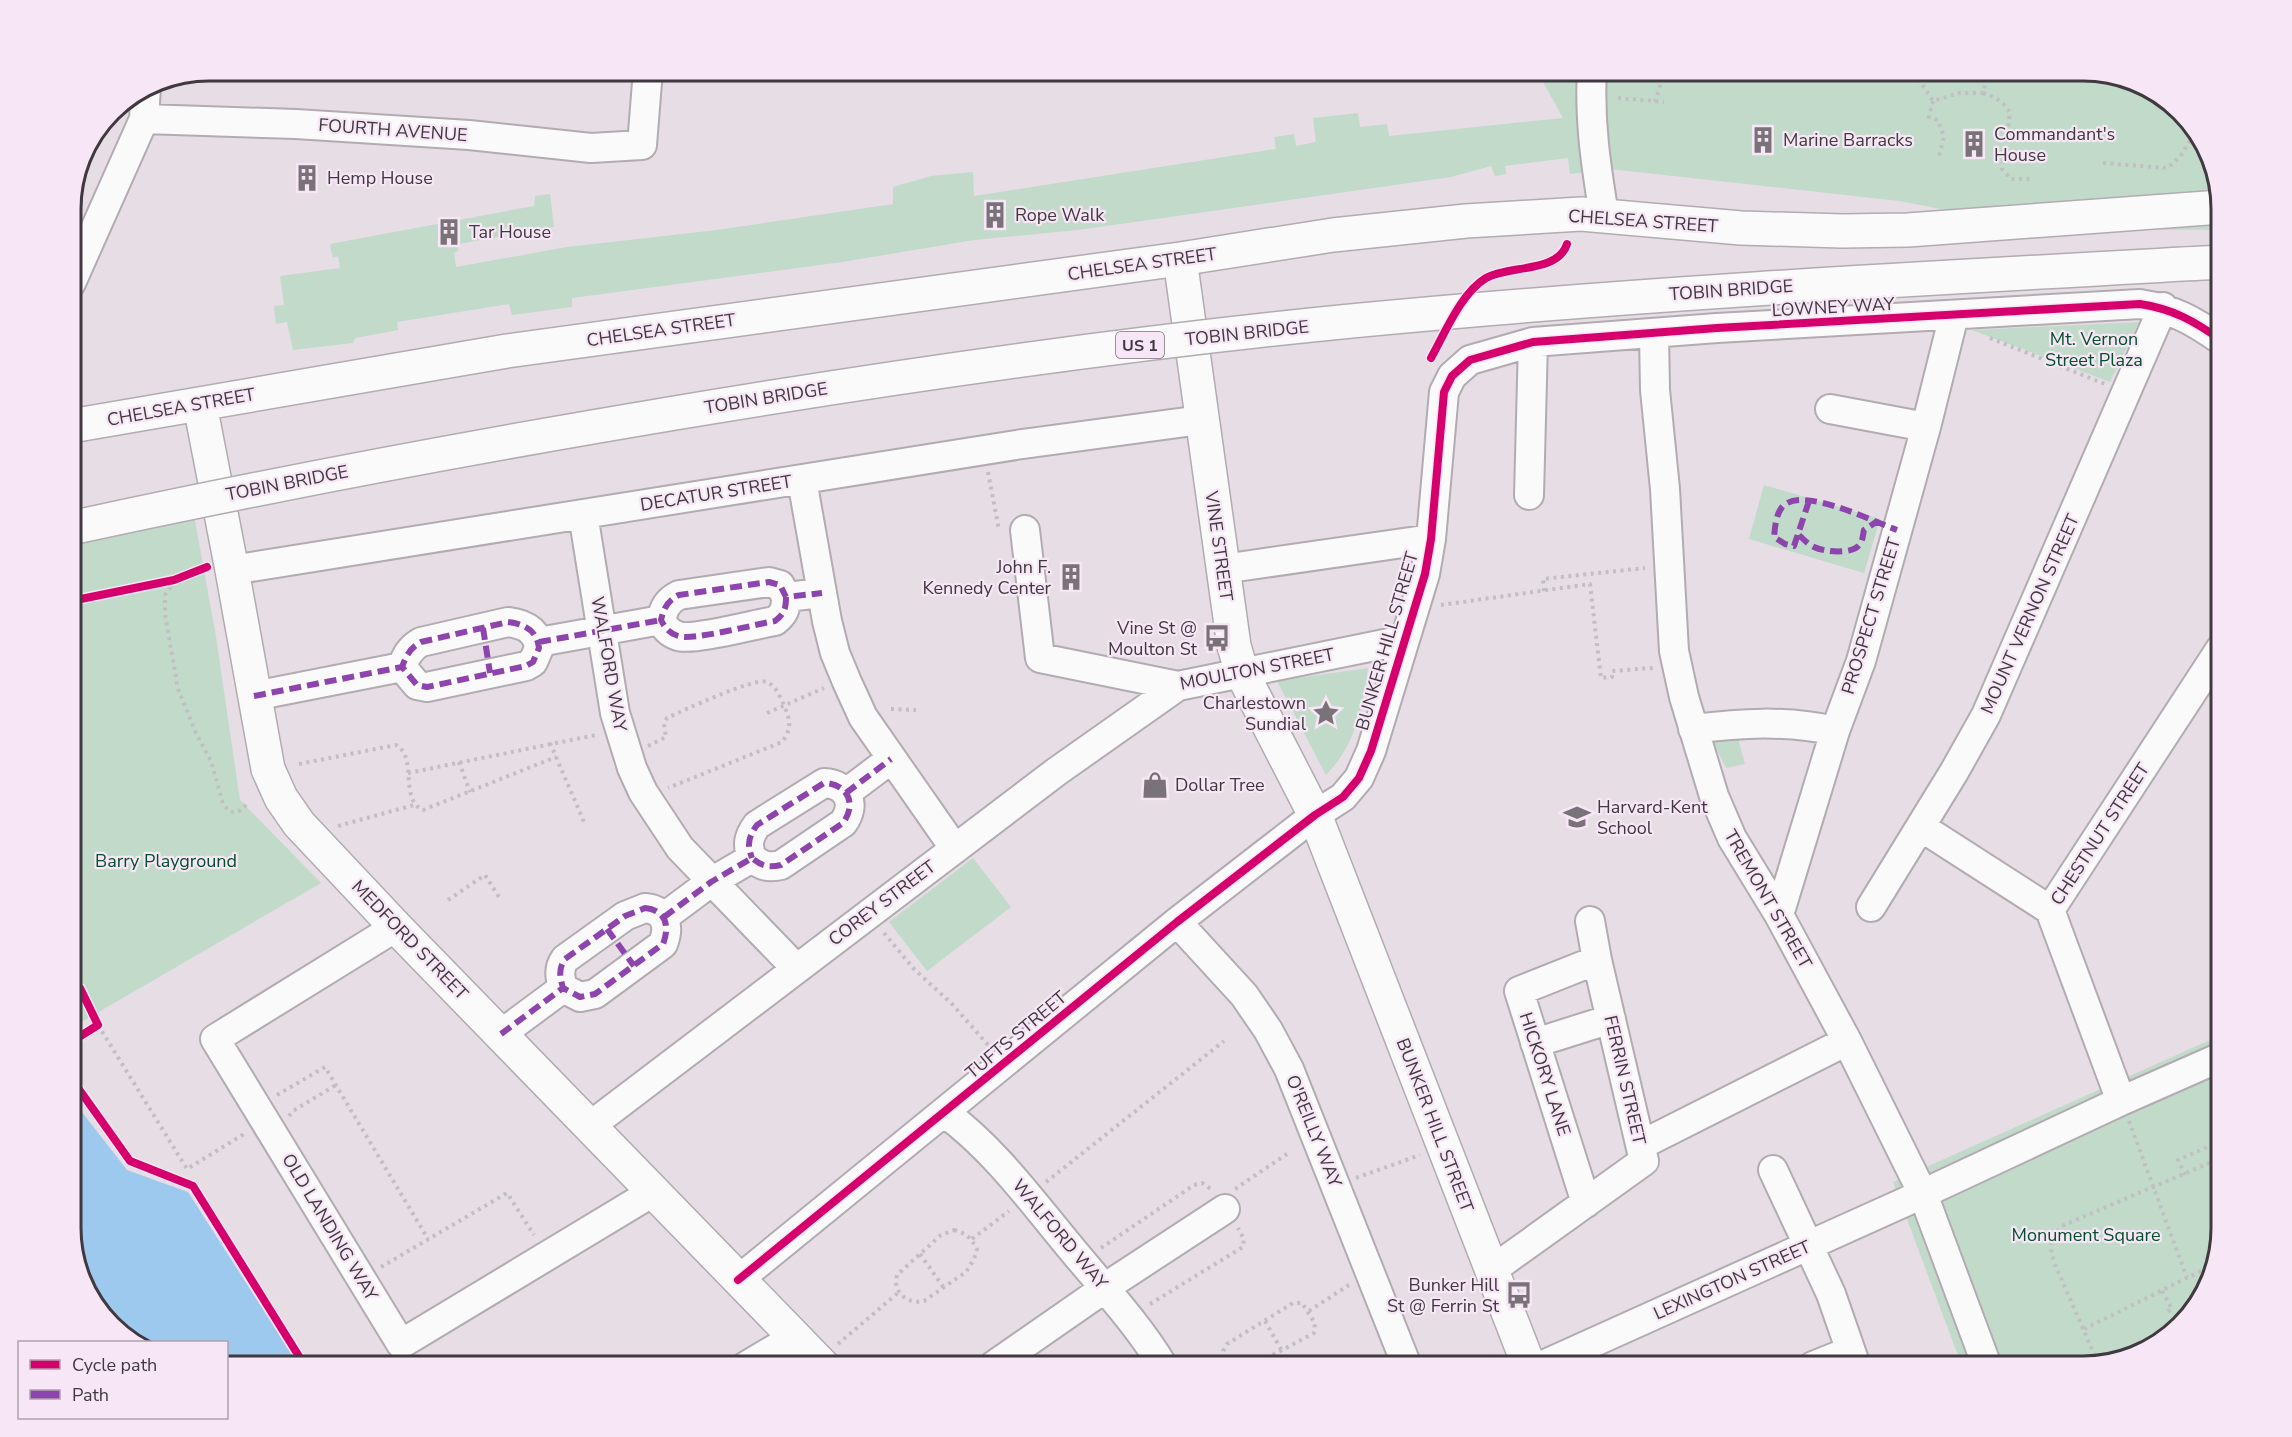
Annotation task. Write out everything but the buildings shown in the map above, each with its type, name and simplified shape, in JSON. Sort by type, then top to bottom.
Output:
[{"type":"main road","name":"CHELSEA STREET","points":[[81,424],[507,351],[1180,260],[1333,235],[1466,220],[1604,215],[1741,228],[1842,231],[1931,229],[2211,208]]},
{"type":"main road","name":"VINE STREET","points":[[1180,260],[1234,646],[1242,673],[1315,815]]},
{"type":"main road","name":"TOBIN BRIDGE","points":[[81,526],[224,495],[493,444],[829,388],[1109,348],[1345,321],[1526,305],[1828,283],[2211,263]]},
{"type":"main road","name":"TOBIN BRIDGE","points":[[81,526],[366,468],[778,398],[1100,350],[1343,322],[1576,302]]},
{"type":"main road","name":"MEDFORD STREET","points":[[200,405],[268,769],[281,798],[299,824],[396,927],[813,1356]]},
{"type":"main road","name":"BUNKER HILL STREET","points":[[1315,815],[1525,1356]]},
{"type":"street","name":"FOURTH AVENUE","points":[[144,120],[296,124],[469,135],[591,148],[642,145],[647,81]]},
{"type":"street","points":[[1592,81],[1591,119],[1594,156],[1604,215]]},
{"type":"street","points":[[81,233],[144,120],[145,98]]},
{"type":"street","name":"LOWNEY WAY","points":[[1448,381],[1470,360],[1533,342],[1717,328],[2140,304],[2163,307],[2189,319],[2211,333]]},
{"type":"street","name":"MOUNT VERNON STREET","points":[[1871,907],[1986,715],[2163,307]]},
{"type":"street","name":"PROSPECT STREET","points":[[1779,915],[1835,730],[1861,662],[1926,427],[1954,315]]},
{"type":"street","name":"TREMONT STREET","points":[[1653,334],[1674,651],[1693,729],[1722,819],[1779,915],[1847,1041],[1923,1194]]},
{"type":"street","points":[[1529,495],[1533,342]]},
{"type":"street","name":"BUNKER HILL STREET","points":[[1315,815],[1343,797],[1359,778],[1371,751],[1425,574],[1431,539],[1440,421],[1448,381]]},
{"type":"street","points":[[1830,409],[1926,427]]},
{"type":"street","name":"DECATUR STREET","points":[[232,570],[1016,445],[1201,420]]},
{"type":"street","points":[[802,480],[835,653],[863,717],[955,849]]},
{"type":"street","name":"WALFORD WAY","points":[[583,514],[608,629],[615,713],[643,792],[680,848],[796,968]]},
{"type":"street","name":"MOULTON STREET","points":[[1012,532],[1040,658],[1178,686],[1404,640]]},
{"type":"street","points":[[1223,569],[1431,539]]},
{"type":"street","points":[[769,582],[780,585],[786,597],[783,615],[775,621],[692,637],[677,636],[667,630],[662,620],[665,606],[679,595],[769,582]]},
{"type":"street","points":[[786,597],[822,593]]},
{"type":"street","points":[[539,642],[662,620]]},
{"type":"street","points":[[508,622],[526,626],[539,642],[534,662],[525,666],[427,687],[417,685],[402,667],[413,646],[421,642],[508,622]]},
{"type":"street","points":[[483,628],[490,674]]},
{"type":"street","name":"CHESTNUT STREET","points":[[2121,1101],[2050,910],[2211,663]]},
{"type":"street","points":[[254,696],[402,667]]},
{"type":"street","name":"COREY STREET","points":[[590,1126],[1056,772],[1178,686]]},
{"type":"street","points":[[1693,729],[1737,723],[1809,725],[1835,730]]},
{"type":"street","points":[[846,793],[891,759]]},
{"type":"street","points":[[824,783],[834,783],[846,793],[850,803],[848,816],[843,823],[781,865],[762,866],[752,858],[748,847],[751,834],[757,825],[824,783]]},
{"type":"street","name":"TUFTS STREET","points":[[738,1280],[1177,922],[1315,815]]},
{"type":"street","points":[[1921,827],[2050,910]]},
{"type":"street","points":[[664,917],[711,882],[752,858]]},
{"type":"street","points":[[645,908],[653,909],[664,917],[667,932],[663,944],[588,996],[579,997],[563,988],[560,966],[565,958],[607,929],[634,911],[645,908]]},
{"type":"street","name":"FERRIN STREET","points":[[1492,1270],[1644,1161],[1590,921]]},
{"type":"street","name":"O'REILLY WAY","points":[[1177,922],[1244,996],[1268,1030],[1289,1069],[1403,1356]]},
{"type":"street","name":"OLD LANDING WAY","points":[[396,927],[215,1039],[401,1344],[653,1192]]},
{"type":"street","points":[[607,929],[634,966]]},
{"type":"street","name":"HICKORY LANE","points":[[1586,1203],[1519,991],[1597,960]]},
{"type":"street","points":[[501,1034],[563,988]]},
{"type":"street","points":[[1535,1043],[1611,1019]]},
{"type":"street","points":[[1641,1145],[1847,1041]]},
{"type":"street","points":[[1983,1356],[1923,1194],[2121,1101],[2211,1062]]},
{"type":"street","name":"WALFORD WAY","points":[[945,1113],[966,1129],[1028,1196],[1138,1329],[1156,1356]]},
{"type":"street","points":[[1773,1170],[1831,1294],[1852,1356]]},
{"type":"street","name":"LEXINGTON STREET","points":[[1563,1356],[1923,1194]]},
{"type":"street","points":[[1007,1356],[1227,1201]]},
{"type":"street","points":[[763,1356],[795,1337]]},
{"type":"path","points":[[1655,102],[1661,81]]},
{"type":"path","points":[[1920,81],[1933,101],[1929,117],[1938,120],[1944,137],[1940,158]]},
{"type":"path","points":[[1983,93],[1986,81]]},
{"type":"path","points":[[1933,101],[1959,93],[1983,93],[1995,97],[2006,106],[2010,113],[2002,169],[2011,178],[2030,179]]},
{"type":"path","points":[[1618,98],[1664,102]]},
{"type":"path","points":[[2103,163],[2167,168],[2180,157],[2190,140]]},
{"type":"path","points":[[1981,335],[2114,388]]},
{"type":"path","points":[[988,469],[1012,532]]},
{"type":"path","points":[[1544,591],[1543,579],[1654,567]]},
{"type":"path","points":[[174,580],[165,595],[166,619],[178,689],[196,733],[211,761],[223,804],[234,813],[242,811],[248,801]]},
{"type":"path","points":[[1442,605],[1590,584],[1602,678],[1612,677],[1612,671],[1660,667]]},
{"type":"path","points":[[160,620],[166,619]]},
{"type":"path","points":[[767,713],[846,678]]},
{"type":"path","points":[[642,748],[664,739],[666,734],[664,724],[667,718],[753,682],[769,682],[776,689],[784,705],[790,721],[790,729],[782,742],[662,791]]},
{"type":"path","points":[[891,709],[916,710]]},
{"type":"path","points":[[408,773],[604,734]]},
{"type":"path","points":[[550,743],[584,822]]},
{"type":"path","points":[[299,764],[396,745],[403,752],[414,804],[423,810],[556,757]]},
{"type":"path","points":[[459,762],[470,792]]},
{"type":"path","points":[[337,826],[414,804]]},
{"type":"path","points":[[448,900],[485,875],[499,897]]},
{"type":"path","points":[[878,925],[914,969],[952,1004],[1005,1063]]},
{"type":"path","points":[[98,1025],[187,1169],[252,1130]]},
{"type":"path","points":[[972,1239],[1224,1041]]},
{"type":"path","points":[[276,1095],[325,1067],[428,1239]]},
{"type":"path","points":[[289,1118],[293,1111],[336,1086]]},
{"type":"path","points":[[2135,1139],[2187,1278]]},
{"type":"path","points":[[2185,1175],[2178,1160],[2211,1146]]},
{"type":"path","points":[[1227,1201],[1287,1154]]},
{"type":"path","points":[[1352,1180],[1420,1155]]},
{"type":"path","points":[[2095,1355],[2054,1262],[2050,1250],[2052,1238],[2064,1225],[2211,1163]]},
{"type":"path","points":[[378,1269],[507,1193],[537,1239]]},
{"type":"path","points":[[954,1230],[964,1232],[972,1239],[977,1249],[971,1266],[944,1288],[917,1303],[909,1301],[899,1292],[895,1281],[897,1275],[920,1254],[947,1231],[954,1230]]},
{"type":"path","points":[[920,1254],[944,1288]]},
{"type":"path","points":[[2084,1329],[2204,1270]]},
{"type":"path","points":[[1309,1311],[1370,1273]]},
{"type":"path","points":[[2162,1291],[2172,1310],[2167,1312]]},
{"type":"path","points":[[830,1356],[899,1292]]},
{"type":"path","points":[[1223,1356],[1227,1344],[1296,1302],[1302,1303],[1309,1311],[1316,1326],[1314,1333],[1273,1356]]},
{"type":"path","points":[[1265,1321],[1282,1352]]},
{"type":"green space","points":[[1543,81],[2100,82],[2116,85],[2147,98],[2174,118],[2185,131],[2201,160],[2209,184],[2211,230],[2031,226],[1899,201],[1610,169],[1570,174],[1568,158],[1505,166],[1506,174],[1495,176],[1491,166],[1451,177],[1078,230],[974,240],[842,262],[572,298],[572,307],[512,315],[509,304],[397,322],[398,330],[355,338],[353,343],[293,350],[287,322],[276,324],[274,306],[284,305],[280,276],[340,268],[338,256],[333,258],[330,244],[534,206],[535,196],[550,194],[554,227],[459,244],[458,251],[454,253],[456,267],[567,247],[717,230],[893,204],[893,187],[931,176],[973,172],[974,196],[1276,149],[1274,137],[1294,134],[1296,146],[1316,142],[1313,118],[1358,113],[1360,127],[1387,124],[1389,136],[1563,118]]},
{"type":"green space","name":"Mt. Vernon Street Plaza","points":[[2139,322],[2110,382],[1972,330]]},
{"type":"green space","points":[[1764,485],[1880,519],[1864,573],[1749,539]]},
{"type":"green space","name":"Barry Playground","points":[[192,504],[216,637],[240,800],[321,883],[81,1022],[81,531]]},
{"type":"green space","points":[[1368,668],[1360,712],[1351,738],[1326,775],[1277,681]]},
{"type":"green space","points":[[1738,739],[1745,764],[1726,768],[1713,742]]},
{"type":"green space","points":[[973,858],[1011,907],[927,971],[889,922]]},
{"type":"green space","name":"Monument Square","points":[[2211,1039],[2211,1228],[2207,1261],[2194,1292],[2174,1319],[2147,1339],[2132,1346],[2116,1352],[2084,1356],[1958,1356],[1893,1182]]},
{"type":"water","points":[[81,1111],[127,1170],[188,1192],[293,1356],[228,1356],[228,1341],[149,1341],[118,1319],[94,1285],[83,1253]]},
{"type":"marked path","points":[[1809,501],[1794,546],[1785,544],[1774,537],[1777,516],[1783,506],[1793,501],[1806,500],[1839,508],[1897,530]]},
{"type":"marked path","points":[[1799,535],[1810,545],[1819,549],[1851,550],[1862,541],[1864,530],[1876,522]]},
{"type":"marked path","points":[[786,597],[784,611],[775,621],[710,634],[678,636],[668,630],[661,620],[667,605],[679,595],[769,582],[780,585],[786,597],[822,593]]},
{"type":"marked path","points":[[539,642],[661,620]]},
{"type":"marked path","points":[[508,622],[529,629],[536,637],[539,648],[533,662],[526,666],[427,687],[417,685],[402,667],[409,653],[421,642],[508,622]]},
{"type":"marked path","points":[[483,628],[490,673]]},
{"type":"marked path","points":[[254,696],[402,667]]},
{"type":"marked path","points":[[846,793],[891,759]]},
{"type":"marked path","points":[[664,917],[711,882],[752,858],[765,866],[781,865],[843,823],[849,809],[848,796],[839,787],[824,783],[757,825],[749,841],[752,858]]},
{"type":"marked path","points":[[645,908],[652,909],[662,916],[666,925],[663,944],[595,994],[580,997],[563,988],[560,973],[565,959],[625,916],[645,908]]},
{"type":"marked path","points":[[607,929],[634,966]]},
{"type":"marked path","points":[[501,1034],[563,988]]},
{"type":"cycle path","points":[[1431,358],[1454,314],[1477,285],[1496,274],[1554,260],[1567,244]]},
{"type":"cycle path","points":[[738,1280],[1177,922],[1315,815],[1343,797],[1359,778],[1371,751],[1425,574],[1431,539],[1444,392],[1452,376],[1470,360],[1533,342],[1717,328],[2140,304],[2163,309],[2183,317],[2211,333]]},
{"type":"cycle path","points":[[81,599],[174,580],[207,567]]},
{"type":"cycle path","points":[[81,990],[98,1025],[81,1036]]},
{"type":"cycle path","points":[[81,1092],[130,1161],[193,1186],[299,1356]]},
{"type":"place","name":"Marine Barracks","points":[[1763,140]]},
{"type":"place","name":"Commandant's House","points":[[1974,144]]},
{"type":"place","name":"Hemp House","points":[[307,178]]},
{"type":"place","name":"Rope Walk","points":[[995,215]]},
{"type":"place","name":"Tar House","points":[[449,232]]},
{"type":"place","name":"John F. Kennedy Center","points":[[1071,577]]},
{"type":"place","name":"Vine St @ Moulton St","points":[[1217,638]]},
{"type":"place","name":"Charlestown Sundial","points":[[1326,713]]},
{"type":"place","name":"Dollar Tree","points":[[1155,785]]},
{"type":"place","name":"Harvard-Kent School","points":[[1577,817]]},
{"type":"place","name":"Bunker Hill St @ Ferrin St","points":[[1519,1295]]}]
